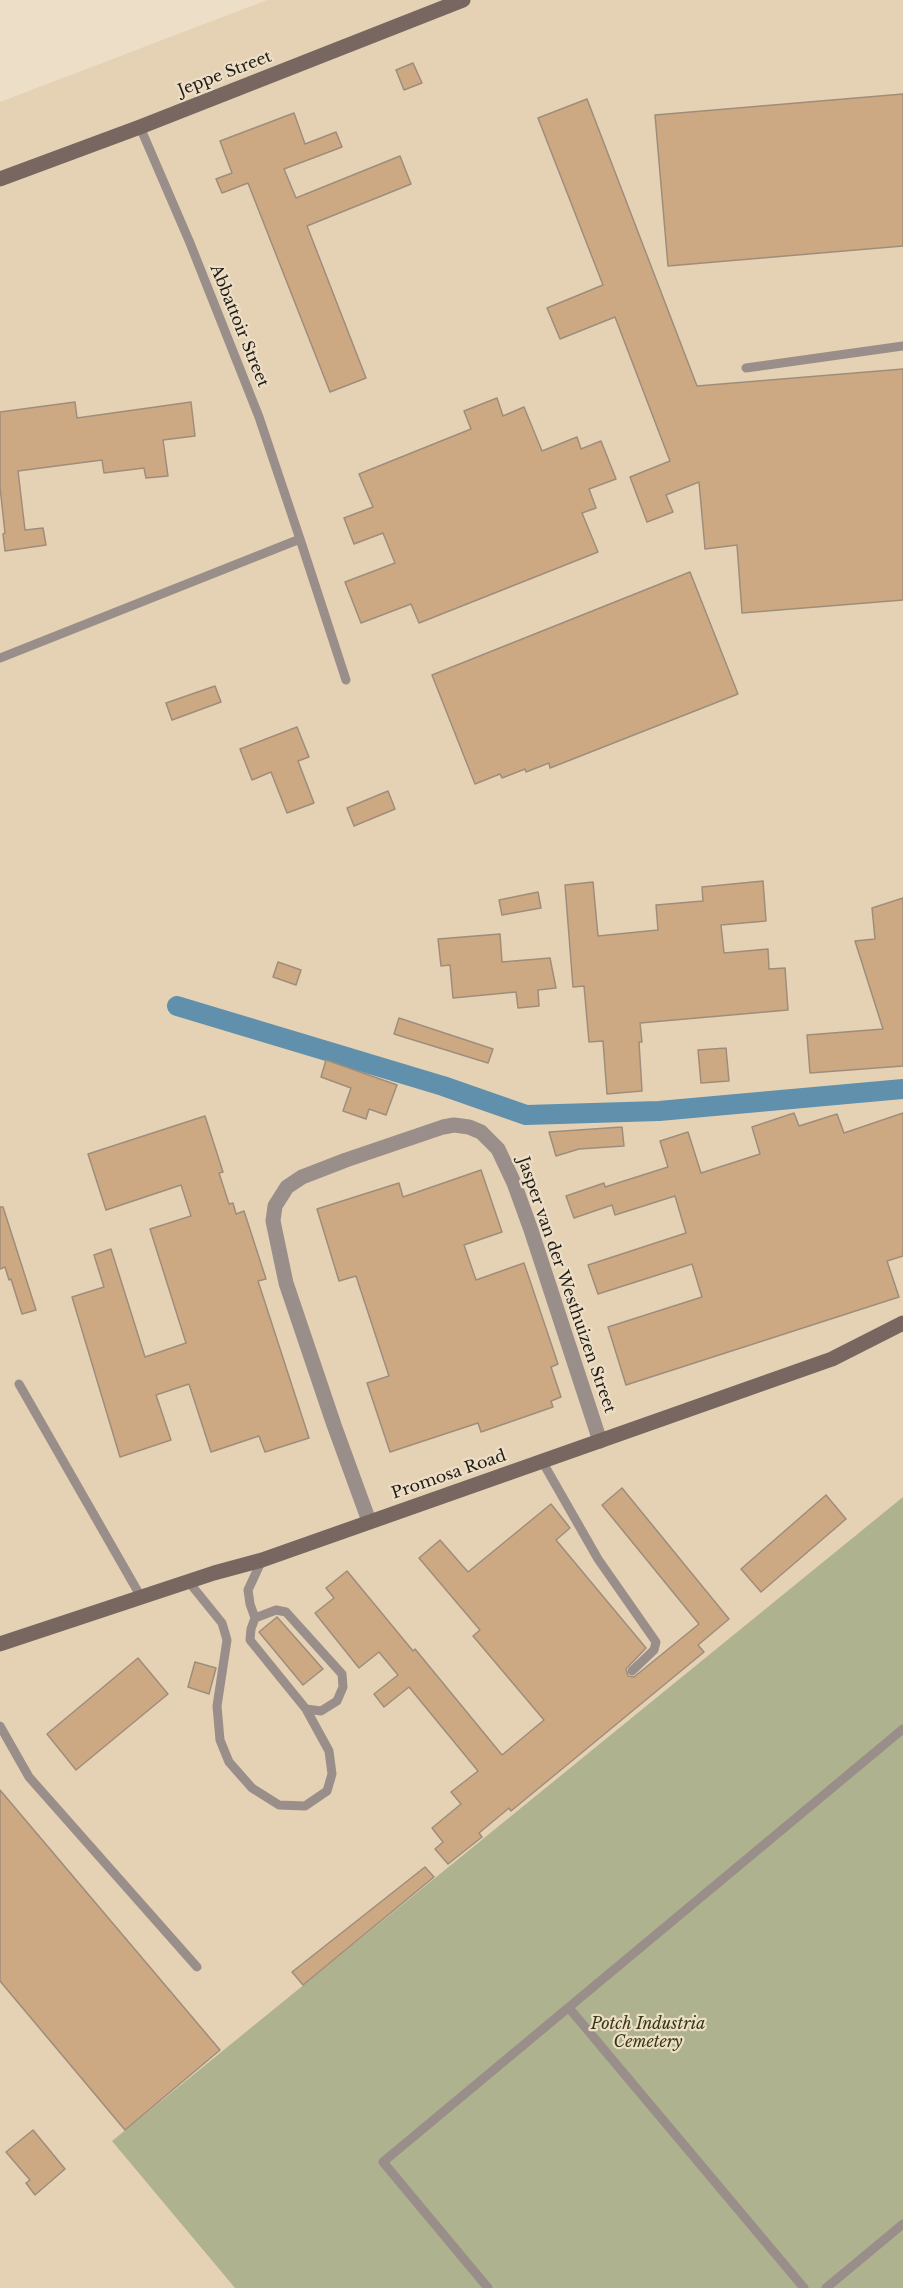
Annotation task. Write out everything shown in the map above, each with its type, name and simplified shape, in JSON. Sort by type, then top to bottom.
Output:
[{"type":"street","name":"Jeppe Street","points":[[0,179],[140,127],[442,4],[463,0]]},
{"type":"street","name":"Jasper van der Westhuizen Street","points":[[369,1521],[286,1283],[273,1221],[274,1206],[287,1186],[346,1160],[454,1125],[469,1127],[481,1132],[498,1149],[514,1183],[531,1230],[600,1441]]},
{"type":"street","name":"Promosa Road","points":[[0,1644],[188,1581],[262,1560],[832,1359],[903,1323]]},
{"type":"lane","name":"Abbattoir Street","points":[[140,127],[259,417],[346,680]]},
{"type":"lane","points":[[746,368],[903,346]]},
{"type":"lane","points":[[0,658],[300,539]]},
{"type":"lane","points":[[19,1384],[141,1597]]},
{"type":"lane","points":[[542,1461],[598,1558],[656,1642],[654,1650],[632,1671]]},
{"type":"lane","points":[[188,1581],[222,1623],[227,1640],[216,1706],[220,1740],[229,1762],[252,1788],[279,1805],[305,1806],[327,1791],[332,1774],[329,1751],[306,1709],[250,1640],[255,1618],[249,1604],[248,1590],[262,1560]]},
{"type":"lane","points":[[255,1618],[276,1610],[286,1612],[342,1674],[343,1687],[337,1701],[321,1711],[306,1709]]},
{"type":"lane","points":[[0,1726],[29,1777],[197,1967]]},
{"type":"lane","points":[[488,2288],[383,2162],[903,1729]]},
{"type":"lane","points":[[569,2008],[804,2288]]},
{"type":"lane","points":[[826,2288],[903,2224]]},
{"type":"shaded area","points":[[267,0],[903,0],[903,2288],[0,2288],[0,102]]},
{"type":"green space","name":"Potch Industria Cemetery","points":[[903,1497],[903,2288],[235,2288],[112,2141]]},
{"type":"building","points":[[413,63],[422,83],[404,90],[396,70]]},
{"type":"building","points":[[903,94],[903,246],[668,266],[655,115]]},
{"type":"building","points":[[587,99],[697,386],[903,369],[903,600],[742,613],[737,545],[705,549],[699,482],[666,495],[673,512],[647,522],[630,477],[670,461],[615,317],[560,339],[547,308],[603,285],[538,118]]},
{"type":"building","points":[[294,113],[305,144],[336,132],[342,147],[284,169],[296,198],[400,156],[411,184],[307,226],[366,378],[330,392],[248,183],[222,193],[216,179],[232,173],[220,141]]},
{"type":"building","points":[[497,398],[503,416],[524,407],[542,451],[577,437],[581,449],[601,441],[616,479],[589,489],[596,508],[582,513],[598,552],[419,623],[411,604],[361,623],[345,582],[395,563],[383,533],[354,544],[344,518],[373,507],[359,474],[471,429],[464,411]]},
{"type":"building","points":[[75,402],[77,418],[191,402],[195,436],[163,440],[168,476],[146,478],[144,468],[104,473],[102,460],[18,471],[25,530],[43,528],[46,545],[5,551],[0,487],[0,412]]},
{"type":"building","points":[[690,572],[738,694],[550,768],[549,763],[502,778],[500,774],[475,784],[432,675]]},
{"type":"building","points":[[215,686],[221,702],[172,720],[166,703]]},
{"type":"building","points":[[297,727],[309,757],[298,761],[314,803],[287,813],[271,772],[252,780],[240,749]]},
{"type":"building","points":[[388,791],[395,809],[354,826],[347,808]]},
{"type":"building","points":[[763,881],[766,921],[721,925],[724,953],[768,949],[769,969],[785,968],[788,1010],[640,1023],[642,1091],[607,1094],[603,1041],[589,1042],[584,986],[573,987],[565,885],[593,882],[598,936],[658,930],[656,905],[703,901],[702,887]]},
{"type":"building","points":[[538,892],[541,908],[502,915],[499,900]]},
{"type":"building","points":[[903,898],[903,1066],[810,1073],[807,1035],[883,1029],[855,941],[875,939],[872,908]]},
{"type":"building","points":[[500,934],[502,962],[550,958],[556,988],[538,990],[539,1006],[518,1008],[516,992],[453,998],[450,965],[441,966],[438,939]]},
{"type":"building","points":[[278,962],[301,970],[296,985],[273,977]]},
{"type":"building","points":[[399,1018],[493,1049],[488,1063],[394,1034]]},
{"type":"building","points":[[726,1048],[729,1081],[701,1083],[698,1050]]},
{"type":"building","points":[[326,1060],[397,1085],[386,1115],[369,1109],[366,1119],[343,1111],[351,1088],[321,1077]]},
{"type":"building","points":[[794,1113],[799,1126],[837,1114],[844,1133],[903,1113],[903,1256],[887,1261],[899,1297],[626,1385],[608,1327],[702,1297],[692,1264],[598,1294],[588,1265],[686,1233],[675,1196],[615,1215],[612,1205],[574,1218],[566,1196],[604,1183],[605,1187],[668,1167],[660,1141],[688,1132],[701,1173],[760,1154],[752,1127]]},
{"type":"building","points":[[205,1116],[223,1172],[219,1173],[229,1204],[233,1203],[236,1214],[244,1211],[266,1279],[258,1281],[309,1438],[265,1452],[259,1436],[211,1452],[189,1384],[156,1395],[171,1440],[120,1457],[72,1297],[104,1287],[94,1255],[111,1249],[145,1357],[186,1343],[150,1229],[191,1216],[181,1185],[106,1210],[88,1154]]},
{"type":"building","points":[[622,1127],[624,1146],[579,1149],[556,1156],[549,1132]]},
{"type":"building","points":[[481,1170],[502,1232],[464,1245],[476,1280],[524,1263],[558,1364],[551,1367],[561,1397],[551,1401],[553,1407],[481,1432],[478,1423],[390,1452],[367,1383],[389,1376],[356,1276],[339,1281],[317,1209],[399,1183],[403,1197]]},
{"type":"building","points":[[0,1207],[3,1207],[36,1310],[22,1314],[11,1279],[9,1280],[5,1267],[0,1269]]},
{"type":"building","points":[[622,1488],[729,1619],[698,1645],[704,1652],[511,1811],[509,1808],[479,1833],[482,1837],[448,1864],[435,1849],[443,1842],[432,1828],[461,1804],[451,1792],[478,1771],[409,1687],[384,1707],[374,1694],[398,1675],[379,1652],[359,1668],[315,1613],[334,1598],[326,1588],[347,1571],[502,1755],[544,1720],[473,1636],[480,1630],[419,1558],[440,1540],[468,1572],[551,1504],[570,1528],[556,1540],[646,1648],[626,1669],[628,1676],[634,1677],[699,1624],[602,1505]]},
{"type":"building","points":[[826,1495],[846,1519],[761,1592],[741,1569]]},
{"type":"building","points":[[277,1617],[323,1669],[303,1685],[259,1632]]},
{"type":"building","points":[[138,1658],[168,1694],[76,1770],[47,1734]]},
{"type":"building","points":[[195,1662],[216,1668],[209,1694],[188,1687]]},
{"type":"building","points":[[0,1790],[220,2050],[125,2130],[0,1981]]},
{"type":"building","points":[[425,1867],[434,1877],[303,1985],[292,1972]]},
{"type":"building","points":[[33,2130],[65,2169],[35,2195],[26,2183],[30,2180],[6,2152]]},
{"type":"waterway","points":[[177,1006],[443,1086],[526,1115],[659,1111],[903,1089]]}]
